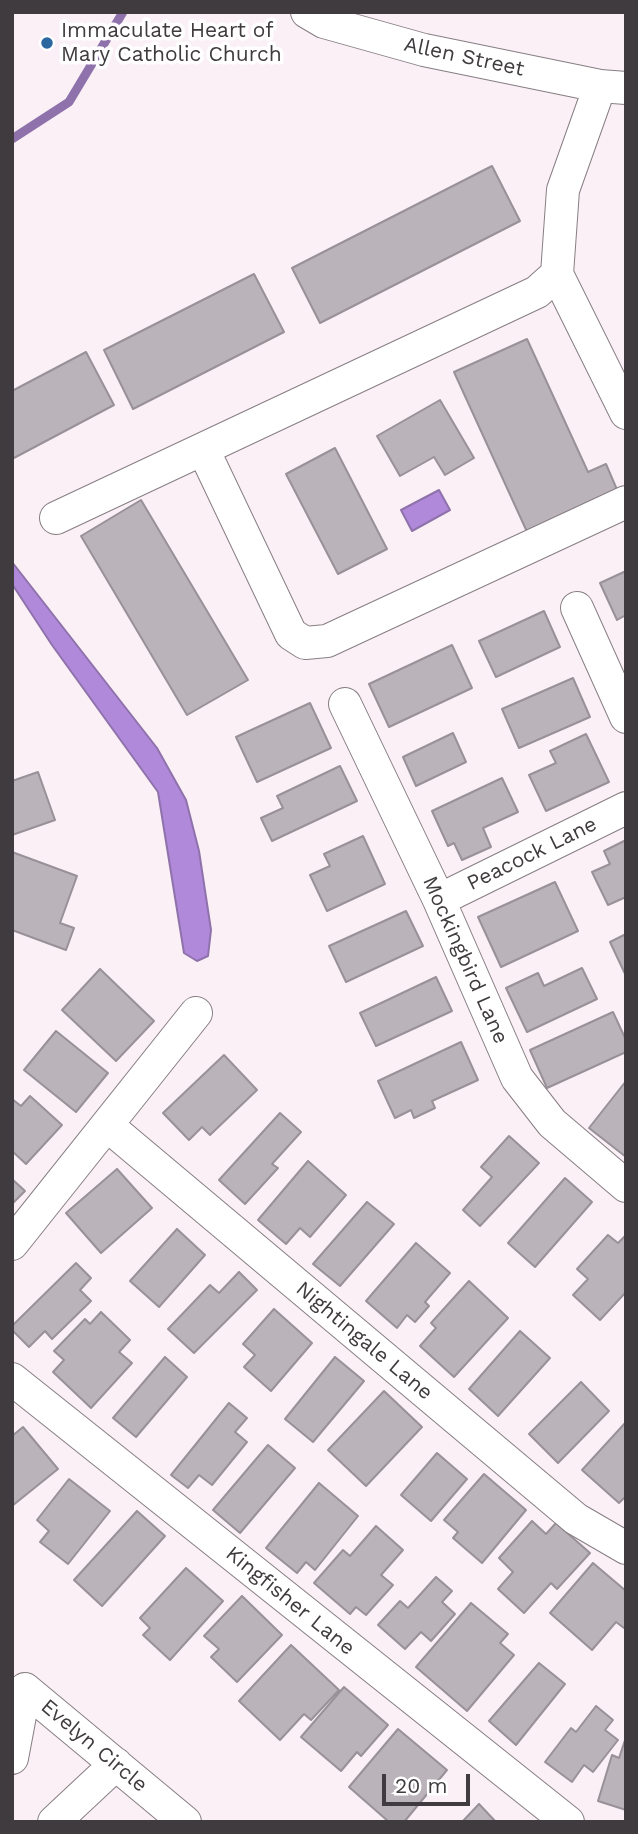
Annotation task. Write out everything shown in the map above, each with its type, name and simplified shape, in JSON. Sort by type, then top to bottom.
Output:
[{"type":"street","name":"Allen Street","points":[[307,12],[324,22],[424,50],[613,87]]},
{"type":"street","points":[[613,87],[563,190],[556,274],[615,365],[626,412]]},
{"type":"street","points":[[56,519],[537,292],[556,274]]},
{"type":"street","points":[[203,449],[291,634],[305,643],[327,641],[626,502]]},
{"type":"street","points":[[577,608],[626,717]]},
{"type":"street","name":"Mockingbird Lane","points":[[345,704],[439,900],[517,1078],[552,1123],[626,1186]]},
{"type":"street","name":"Peacock Lane","points":[[439,900],[626,808]]},
{"type":"street","points":[[12,1244],[196,1013]]},
{"type":"street","name":"Nightingale Lane","points":[[108,1126],[576,1519],[626,1548]]},
{"type":"street","name":"Kingfisher Lane","points":[[12,1379],[568,1822]]},
{"type":"street","name":"Evelyn Circle","points":[[12,1758],[18,1691]]},
{"type":"street","name":"Evelyn Circle","points":[[18,1691],[116,1764],[184,1822]]},
{"type":"street","points":[[54,1822],[116,1764]]},
{"type":"shaded area","points":[[439,490],[450,510],[412,531],[401,510]]},
{"type":"shaded area","points":[[12,562],[157,748],[186,800],[199,851],[211,930],[208,956],[197,961],[184,953],[158,792],[52,645],[12,584]]},
{"type":"building","points":[[492,166],[520,221],[320,323],[292,268]]},
{"type":"building","points":[[254,274],[284,332],[133,409],[104,350]]},
{"type":"building","points":[[527,339],[588,472],[606,464],[618,492],[528,534],[454,372]]},
{"type":"building","points":[[86,352],[114,405],[12,459],[12,391]]},
{"type":"building","points":[[440,400],[474,458],[445,475],[434,457],[400,476],[377,436]]},
{"type":"building","points":[[335,448],[387,549],[338,574],[286,474]]},
{"type":"building","points":[[141,500],[248,680],[187,715],[81,536]]},
{"type":"building","points":[[626,571],[626,615],[617,620],[600,583]]},
{"type":"building","points":[[544,611],[560,647],[496,677],[479,641]]},
{"type":"building","points":[[452,645],[472,688],[389,727],[369,684]]},
{"type":"building","points":[[573,678],[590,717],[519,748],[502,709]]},
{"type":"building","points":[[310,703],[331,748],[257,782],[236,737]]},
{"type":"building","points":[[453,733],[466,762],[416,786],[403,757]]},
{"type":"building","points":[[586,734],[609,782],[546,811],[529,775],[556,763],[550,751]]},
{"type":"building","points":[[340,766],[357,801],[272,841],[261,818],[283,808],[277,796]]},
{"type":"building","points":[[38,772],[55,820],[12,835],[12,781]]},
{"type":"building","points":[[502,778],[518,812],[483,828],[491,847],[462,860],[454,843],[448,846],[432,811]]},
{"type":"building","points":[[363,836],[385,884],[327,911],[310,875],[330,866],[324,854]]},
{"type":"building","points":[[626,840],[626,897],[608,905],[592,872],[610,864],[604,851]]},
{"type":"building","points":[[12,852],[77,876],[60,923],[74,928],[66,950],[12,930]]},
{"type":"building","points":[[555,882],[578,931],[501,967],[478,917]]},
{"type":"building","points":[[406,911],[423,946],[346,982],[329,946]]},
{"type":"building","points":[[626,934],[626,976],[610,942]]},
{"type":"building","points":[[582,968],[597,999],[527,1032],[506,988],[538,973],[544,986]]},
{"type":"building","points":[[100,969],[154,1021],[116,1061],[62,1010]]},
{"type":"building","points":[[436,977],[452,1011],[376,1046],[360,1013]]},
{"type":"building","points":[[613,1012],[626,1040],[626,1052],[547,1088],[530,1050]]},
{"type":"building","points":[[56,1031],[108,1073],[76,1112],[24,1070]]},
{"type":"building","points":[[461,1042],[478,1080],[432,1101],[435,1108],[414,1118],[411,1110],[395,1118],[378,1081]]},
{"type":"building","points":[[224,1055],[257,1090],[210,1135],[202,1127],[189,1140],[163,1113]]},
{"type":"building","points":[[626,1081],[626,1157],[589,1128]]},
{"type":"building","points":[[30,1096],[62,1125],[26,1164],[12,1151],[12,1099],[21,1106]]},
{"type":"building","points":[[280,1113],[301,1132],[272,1164],[278,1168],[245,1204],[219,1180]]},
{"type":"building","points":[[509,1136],[539,1163],[480,1226],[463,1210],[492,1177],[481,1167]]},
{"type":"building","points":[[308,1161],[346,1195],[310,1237],[300,1228],[286,1244],[258,1220]]},
{"type":"building","points":[[117,1169],[152,1208],[101,1253],[66,1213]]},
{"type":"building","points":[[565,1178],[592,1202],[535,1267],[508,1243]]},
{"type":"building","points":[[12,1179],[25,1191],[12,1204]]},
{"type":"building","points":[[367,1202],[394,1224],[340,1286],[313,1264]]},
{"type":"building","points":[[177,1229],[205,1255],[159,1307],[130,1281]]},
{"type":"building","points":[[608,1235],[618,1243],[626,1235],[626,1292],[600,1320],[573,1295],[588,1279],[577,1269]]},
{"type":"building","points":[[416,1243],[450,1273],[425,1302],[429,1306],[415,1322],[407,1315],[397,1328],[366,1301]]},
{"type":"building","points":[[76,1263],[91,1278],[80,1290],[91,1301],[52,1339],[45,1331],[29,1347],[12,1330],[12,1326]]},
{"type":"building","points":[[239,1272],[257,1290],[194,1353],[168,1329],[210,1285],[219,1293]]},
{"type":"building","points":[[469,1281],[508,1318],[454,1377],[420,1346],[436,1328],[431,1323]]},
{"type":"building","points":[[274,1309],[312,1343],[271,1391],[244,1367],[255,1355],[243,1344]]},
{"type":"building","points":[[101,1312],[130,1340],[119,1352],[132,1363],[91,1408],[53,1372],[64,1360],[54,1351],[85,1319],[90,1324]]},
{"type":"building","points":[[520,1331],[550,1358],[498,1416],[469,1389]]},
{"type":"building","points":[[165,1357],[187,1377],[136,1437],[113,1418]]},
{"type":"building","points":[[335,1357],[364,1381],[313,1442],[285,1419]]},
{"type":"building","points":[[581,1382],[609,1411],[558,1463],[529,1434]]},
{"type":"building","points":[[384,1391],[422,1427],[366,1486],[328,1450]]},
{"type":"building","points":[[229,1403],[247,1418],[235,1432],[247,1442],[212,1485],[199,1475],[188,1488],[171,1475]]},
{"type":"building","points":[[626,1422],[626,1496],[619,1503],[582,1470]]},
{"type":"building","points":[[23,1427],[58,1469],[12,1506],[12,1436]]},
{"type":"building","points":[[268,1445],[295,1468],[240,1533],[213,1510]]},
{"type":"building","points":[[437,1453],[467,1479],[431,1521],[401,1495]]},
{"type":"building","points":[[484,1474],[526,1510],[482,1563],[453,1538],[458,1532],[444,1520]]},
{"type":"building","points":[[69,1479],[110,1511],[68,1564],[40,1542],[49,1531],[37,1520]]},
{"type":"building","points":[[319,1483],[358,1516],[315,1570],[306,1562],[297,1573],[266,1548]]},
{"type":"building","points":[[137,1511],[165,1536],[102,1606],[74,1580]]},
{"type":"building","points":[[532,1521],[546,1534],[556,1523],[590,1553],[557,1589],[551,1583],[524,1613],[498,1589],[513,1572],[499,1558]]},
{"type":"building","points":[[376,1526],[403,1550],[381,1575],[393,1585],[366,1615],[356,1607],[350,1614],[314,1583],[343,1550],[350,1556]]},
{"type":"building","points":[[593,1563],[626,1591],[626,1626],[624,1628],[616,1622],[592,1650],[550,1613]]},
{"type":"building","points":[[186,1568],[223,1601],[170,1660],[143,1635],[150,1628],[140,1618]]},
{"type":"building","points":[[436,1577],[452,1591],[442,1602],[455,1614],[431,1641],[421,1632],[405,1649],[378,1625],[400,1601],[408,1608]]},
{"type":"building","points":[[242,1596],[282,1635],[237,1682],[211,1657],[219,1649],[204,1636]]},
{"type":"building","points":[[471,1603],[508,1634],[500,1643],[514,1655],[467,1711],[416,1667]]},
{"type":"building","points":[[291,1645],[339,1690],[311,1720],[304,1714],[280,1740],[239,1701]]},
{"type":"building","points":[[539,1663],[565,1684],[516,1745],[489,1721]]},
{"type":"building","points":[[344,1687],[388,1725],[361,1756],[357,1752],[341,1771],[301,1737]]},
{"type":"building","points":[[596,1706],[613,1720],[605,1730],[618,1740],[593,1772],[584,1765],[572,1782],[545,1762],[571,1728],[576,1732]]},
{"type":"building","points":[[398,1729],[447,1770],[404,1822],[389,1822],[349,1787]]},
{"type":"building","points":[[625,1740],[626,1810],[598,1801],[612,1755],[619,1758]]},
{"type":"building","points":[[479,1804],[496,1822],[462,1822]]},
{"type":"waterway","points":[[12,139],[69,102],[123,12]]},
{"type":"place","name":"Immaculate Heart of Mary Catholic Church","points":[[47,43]]}]
